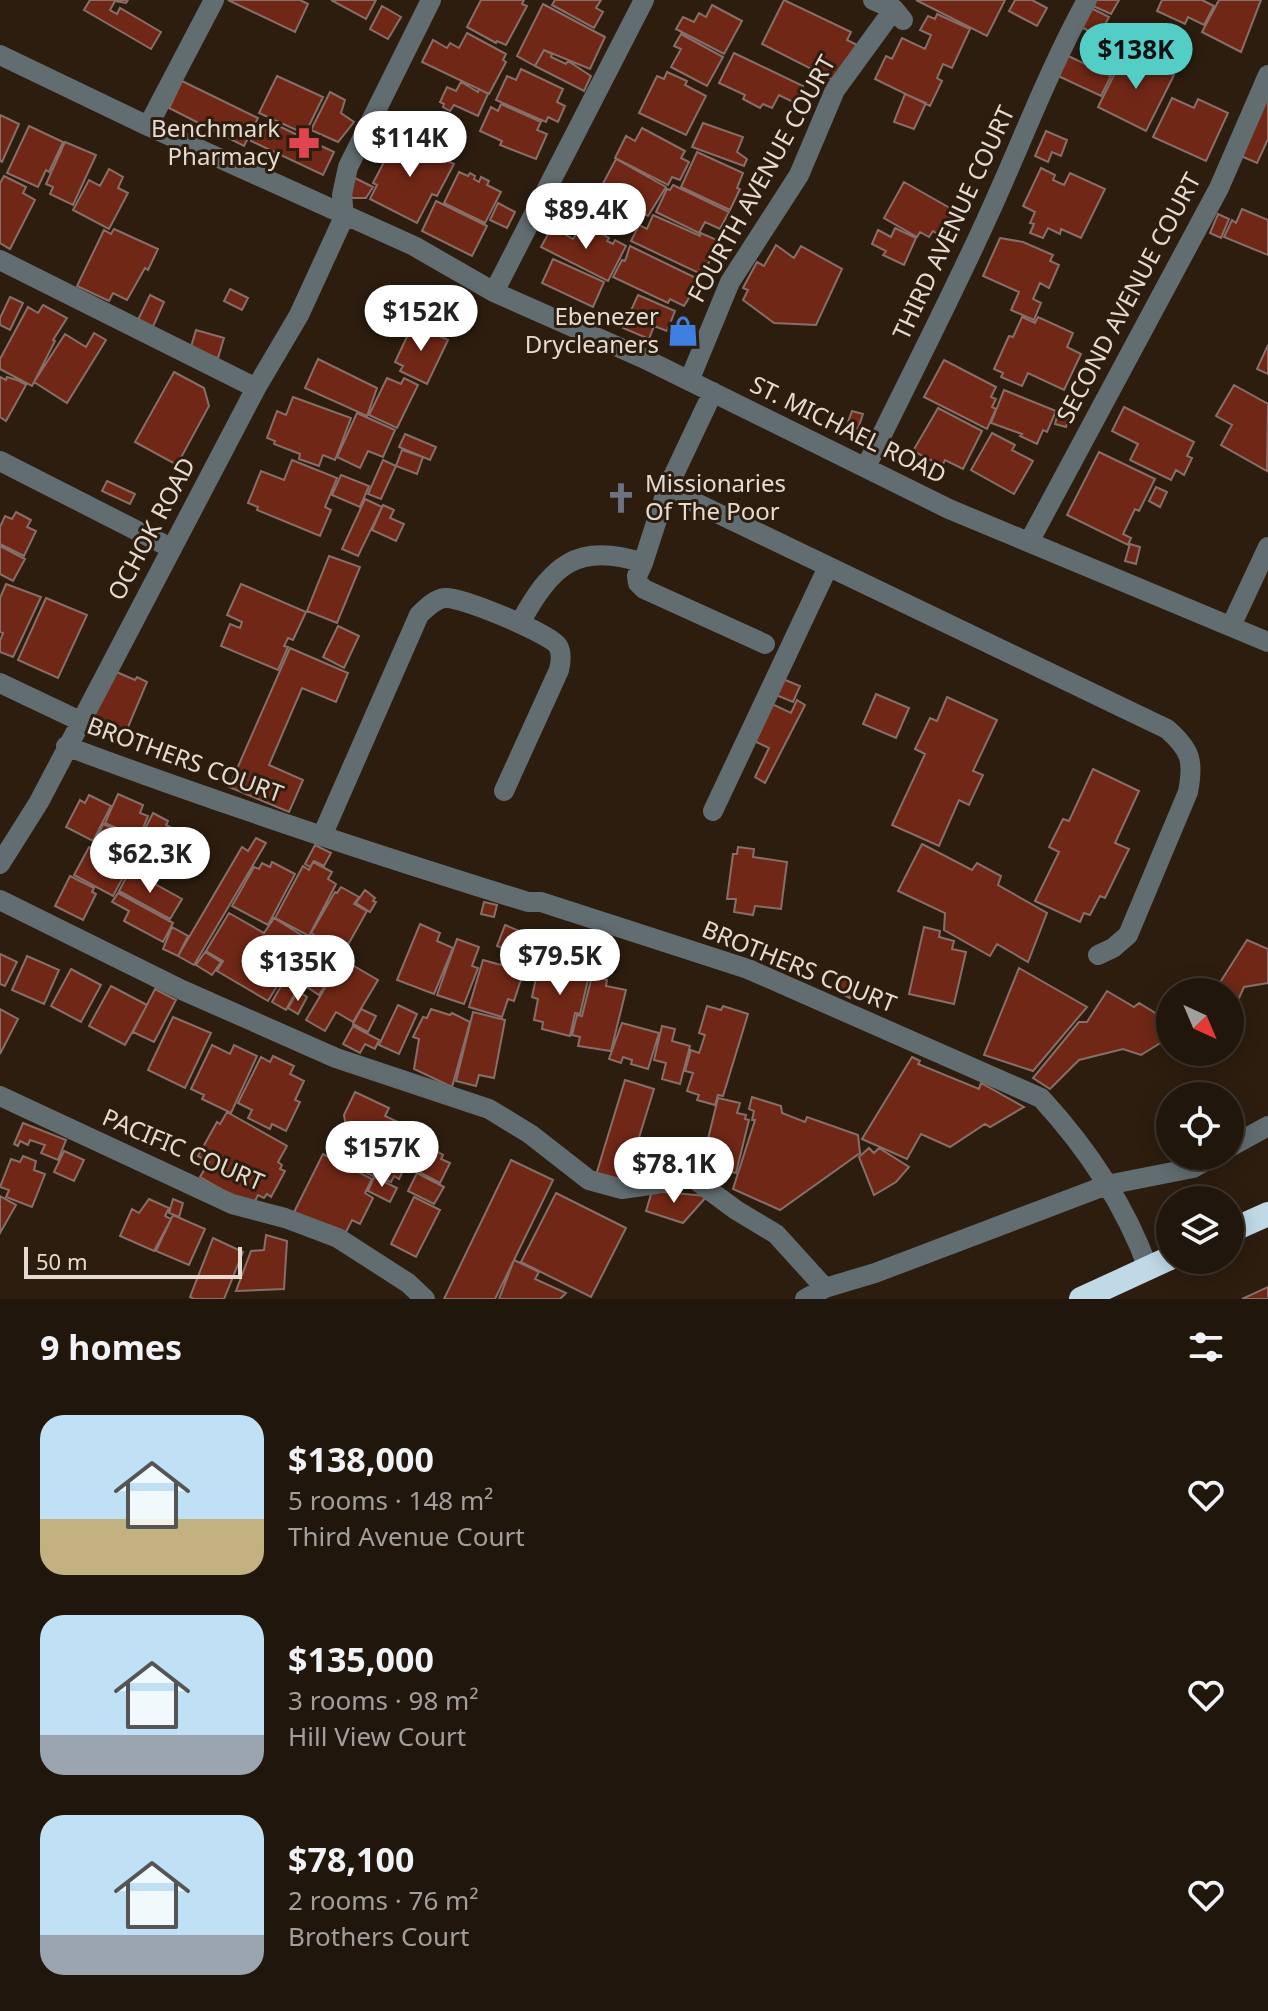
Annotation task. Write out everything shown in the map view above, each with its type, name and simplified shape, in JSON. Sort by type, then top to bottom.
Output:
[{"type":"highway","points":[[1244,1225],[1268,1214]]},
{"type":"highway","points":[[1081,1299],[1156,1264]]},
{"type":"street","points":[[148,126],[214,0]]},
{"type":"street","points":[[344,217],[342,195],[348,167],[431,0]]},
{"type":"street","points":[[494,292],[644,0]]},
{"type":"street","name":"FOURTH AVENUE COURT","points":[[689,381],[730,282],[799,175],[835,90],[899,14],[873,0]]},
{"type":"street","name":"THIRD AVENUE COURT","points":[[866,467],[987,218],[1041,99],[1059,51],[1087,0]]},
{"type":"street","name":"ST. MICHAEL ROAD","points":[[0,55],[344,217],[414,246],[494,292],[713,392],[949,509],[1268,642]]},
{"type":"street","name":"SECOND AVENUE COURT","points":[[1029,542],[1219,188],[1268,75]]},
{"type":"street","name":"OCHOK ROAD","points":[[0,864],[39,802],[256,388],[299,315],[344,217]]},
{"type":"street","points":[[0,260],[256,388]]},
{"type":"street","points":[[713,392],[667,489],[637,576],[638,583],[644,589],[765,644]]},
{"type":"street","points":[[0,461],[171,548]]},
{"type":"street","points":[[667,489],[1167,729],[1181,742],[1193,768],[1188,792],[1128,935],[1113,948],[1098,955]]},
{"type":"street","points":[[1231,626],[1268,547]]},
{"type":"street","points":[[520,623],[535,595],[553,575],[577,559],[597,553],[619,555],[643,563]]},
{"type":"street","points":[[713,811],[828,567]]},
{"type":"street","points":[[322,836],[419,615],[429,605],[444,598],[464,601],[520,623],[555,642],[559,648],[559,670],[504,791]]},
{"type":"street","points":[[0,683],[80,721]]},
{"type":"street","name":"BROTHERS COURT","points":[[66,746],[211,800],[748,969],[1041,1098],[1059,1117],[1156,1259]]},
{"type":"street","points":[[0,900],[259,1025],[336,1058],[489,1109],[530,1134],[589,1180],[622,1189],[656,1184],[686,1173],[736,1210],[776,1234],[825,1288]]},
{"type":"street","name":"PACIFIC COURT","points":[[0,1096],[232,1204],[285,1218],[338,1238],[408,1283],[425,1299]]},
{"type":"street","points":[[1244,1139],[1268,1126]]},
{"type":"street","points":[[805,1299],[825,1288],[875,1273],[1107,1185],[1183,1170]]},
{"type":"building","points":[[90,0],[128,0],[126,3],[115,1],[110,10],[117,14],[120,8],[161,32],[151,49],[84,10]]},
{"type":"building","points":[[228,0],[300,0],[308,4],[295,32]]},
{"type":"building","points":[[331,0],[376,0],[366,19]]},
{"type":"building","points":[[481,0],[524,0],[522,4],[527,6],[506,45],[467,27]]},
{"type":"building","points":[[555,0],[601,0],[596,8],[603,12],[594,28],[552,5]]},
{"type":"building","points":[[784,0],[851,32],[847,40],[857,45],[833,80],[762,44]]},
{"type":"building","points":[[916,0],[1005,0],[987,36]]},
{"type":"building","points":[[1015,0],[1032,0],[1047,8],[1037,26],[1009,11]]},
{"type":"building","points":[[1096,0],[1119,0],[1111,14],[1093,6]]},
{"type":"building","points":[[1162,0],[1202,0],[1214,6],[1204,25],[1188,17],[1185,24],[1157,11]]},
{"type":"building","points":[[1219,0],[1261,0],[1241,52],[1202,32]]},
{"type":"building","points":[[543,4],[605,37],[590,69],[544,50],[535,66],[517,56]]},
{"type":"building","points":[[712,5],[742,21],[724,54],[676,29],[683,17],[694,22],[699,13],[706,17]]},
{"type":"building","points":[[382,6],[401,17],[388,39],[370,29]]},
{"type":"building","points":[[1091,8],[1109,17],[1099,36],[1081,27]]},
{"type":"building","points":[[937,14],[970,29],[952,68],[943,64],[937,78],[942,81],[930,106],[875,79],[886,56],[892,59],[902,38],[925,49],[931,35],[920,30],[928,16],[935,19]]},
{"type":"building","points":[[467,33],[506,54],[503,60],[506,62],[489,94],[422,62],[433,40],[447,48],[450,43],[459,48]]},
{"type":"building","points":[[681,34],[723,57],[707,86],[671,67],[681,49],[674,46]]},
{"type":"building","points":[[544,50],[552,54],[551,57],[566,64],[568,61],[591,76],[584,91],[535,66]]},
{"type":"building","points":[[1126,51],[1174,75],[1146,131],[1098,107]]},
{"type":"building","points":[[734,53],[803,86],[795,103],[779,95],[772,108],[763,104],[760,108],[743,99],[745,95],[719,83]]},
{"type":"building","points":[[1066,55],[1111,76],[1101,96],[1056,75]]},
{"type":"building","points":[[521,69],[563,89],[557,102],[565,106],[558,122],[548,117],[546,122],[496,100],[507,76],[516,80]]},
{"type":"building","points":[[667,72],[687,81],[685,85],[706,96],[686,135],[639,113],[657,76],[664,79]]},
{"type":"building","points":[[277,76],[323,97],[305,134],[259,113]]},
{"type":"building","points":[[1268,80],[1268,139],[1257,163],[1234,153]]},
{"type":"building","points":[[182,81],[258,118],[244,146],[169,108]]},
{"type":"building","points":[[461,82],[488,94],[478,116],[454,105],[450,111],[440,102],[447,87],[456,91]]},
{"type":"building","points":[[330,92],[345,100],[341,113],[354,122],[338,142],[311,130]]},
{"type":"building","points":[[905,94],[926,103],[914,129],[894,122]]},
{"type":"building","points":[[1172,98],[1194,108],[1198,99],[1228,113],[1206,161],[1153,137]]},
{"type":"building","points":[[501,104],[541,122],[537,130],[547,134],[536,159],[500,145],[502,141],[480,131],[491,107],[498,111]]},
{"type":"building","points":[[0,115],[19,124],[2,162],[0,161]]},
{"type":"building","points":[[268,121],[334,152],[323,175],[251,141],[259,122],[266,125]]},
{"type":"building","points":[[703,123],[743,137],[737,152],[747,159],[744,166],[692,147]]},
{"type":"building","points":[[29,126],[63,142],[38,187],[7,173]]},
{"type":"building","points":[[642,128],[685,151],[681,158],[689,162],[680,180],[672,177],[668,185],[615,158],[626,136],[635,141]]},
{"type":"building","points":[[1046,131],[1067,140],[1061,156],[1052,152],[1048,162],[1035,156]]},
{"type":"building","points":[[404,138],[454,164],[437,196],[432,194],[417,223],[370,199],[377,185],[373,183],[394,143],[400,146]]},
{"type":"building","points":[[65,142],[96,155],[73,205],[50,194],[53,187],[46,184]]},
{"type":"building","points":[[697,152],[743,173],[737,188],[740,189],[730,210],[681,187]]},
{"type":"building","points":[[616,159],[666,187],[648,216],[600,189]]},
{"type":"building","points":[[1041,168],[1055,175],[1053,180],[1064,185],[1070,173],[1105,189],[1081,238],[1061,229],[1060,234],[1048,228],[1043,238],[1030,233],[1035,212],[1023,206]]},
{"type":"building","points":[[109,169],[123,177],[118,188],[128,193],[109,229],[73,210],[89,180],[100,186]]},
{"type":"building","points":[[459,172],[468,176],[470,173],[479,182],[481,177],[489,181],[487,185],[501,192],[485,223],[444,203]]},
{"type":"building","points":[[4,176],[26,187],[23,193],[35,200],[10,249],[0,243],[0,183]]},
{"type":"building","points":[[353,177],[373,187],[366,198],[353,198],[345,191]]},
{"type":"building","points":[[904,182],[955,211],[941,236],[933,231],[929,237],[920,232],[917,237],[884,218]]},
{"type":"building","points":[[673,185],[729,212],[720,229],[705,222],[699,233],[656,212],[667,189],[670,190]]},
{"type":"building","points":[[436,201],[487,226],[472,256],[422,231]]},
{"type":"building","points":[[498,203],[515,212],[507,228],[490,220]]},
{"type":"building","points":[[1242,209],[1268,220],[1268,255],[1224,237],[1232,220],[1236,223]]},
{"type":"building","points":[[1218,214],[1229,219],[1221,238],[1210,233]]},
{"type":"building","points":[[653,215],[719,241],[703,275],[631,241],[639,225],[647,229]]},
{"type":"building","points":[[576,222],[580,225],[578,230],[592,237],[595,230],[609,238],[607,241],[613,244],[615,240],[626,246],[608,281],[541,247],[552,227],[573,239],[577,233],[571,230]]},
{"type":"building","points":[[895,228],[916,238],[904,265],[883,255],[886,251],[872,244],[878,230],[891,237]]},
{"type":"building","points":[[114,229],[158,249],[127,300],[113,293],[109,301],[77,286],[104,230],[111,234]]},
{"type":"building","points":[[1000,238],[1023,242],[1053,255],[1050,261],[1059,265],[1049,288],[1040,283],[1033,299],[1041,303],[1034,320],[1011,310],[1019,292],[983,276]]},
{"type":"building","points":[[776,245],[794,258],[801,246],[842,269],[816,325],[774,323],[743,300],[748,290],[743,288],[757,262],[764,266]]},
{"type":"building","points":[[630,246],[700,280],[684,306],[670,299],[668,303],[613,277],[622,260],[625,261]]},
{"type":"building","points":[[553,259],[604,282],[593,307],[542,283]]},
{"type":"building","points":[[230,289],[248,298],[242,310],[224,301]]},
{"type":"building","points":[[150,295],[164,302],[151,331],[136,324]]},
{"type":"building","points":[[638,295],[675,311],[667,331],[654,326],[649,339],[623,328]]},
{"type":"building","points":[[10,297],[23,303],[10,330],[0,325],[0,318]]},
{"type":"building","points":[[43,305],[67,318],[32,386],[0,369],[0,359],[28,307],[38,313]]},
{"type":"building","points":[[1022,317],[1035,323],[1038,317],[1073,333],[1067,347],[1081,354],[1064,390],[1028,373],[1022,386],[1001,377],[1003,373],[994,369],[1009,336],[1013,337]]},
{"type":"building","points":[[413,324],[448,340],[427,384],[400,371],[403,366],[395,362]]},
{"type":"building","points":[[196,330],[224,338],[218,358],[190,350]]},
{"type":"building","points":[[94,333],[106,340],[67,403],[34,382],[65,334],[86,347]]},
{"type":"building","points":[[1268,345],[1268,374],[1257,369]]},
{"type":"building","points":[[318,359],[377,388],[367,416],[305,388]]},
{"type":"building","points":[[944,360],[996,387],[991,397],[996,399],[992,407],[996,409],[987,429],[924,397]]},
{"type":"building","points":[[174,372],[204,388],[209,406],[177,465],[135,442]]},
{"type":"building","points":[[0,377],[26,385],[6,421],[0,417]]},
{"type":"building","points":[[387,378],[401,384],[404,378],[418,385],[397,428],[369,415]]},
{"type":"building","points":[[1234,385],[1268,404],[1267,471],[1221,445],[1232,425],[1216,416]]},
{"type":"building","points":[[1004,390],[1056,411],[1047,432],[1043,430],[1037,444],[1020,436],[1022,434],[991,423]]},
{"type":"building","points":[[293,397],[351,418],[335,460],[323,455],[319,466],[299,459],[300,454],[267,438],[277,411],[286,415]]},
{"type":"building","points":[[1124,407],[1194,442],[1187,456],[1192,458],[1184,475],[1176,470],[1171,480],[1130,460],[1138,444],[1112,431]]},
{"type":"building","points":[[938,408],[982,431],[963,469],[945,460],[942,466],[913,451]]},
{"type":"building","points":[[852,411],[863,414],[858,429],[847,425]]},
{"type":"building","points":[[357,413],[395,430],[383,457],[368,451],[360,468],[337,457]]},
{"type":"building","points":[[1058,413],[1069,416],[1066,427],[1055,424]]},
{"type":"building","points":[[992,433],[1015,445],[1012,450],[1033,461],[1014,494],[971,470]]},
{"type":"building","points":[[405,434],[436,447],[430,460],[399,447]]},
{"type":"building","points":[[402,450],[423,457],[417,474],[396,466]]},
{"type":"building","points":[[1099,452],[1155,479],[1123,534],[1131,538],[1128,545],[1067,515]]},
{"type":"building","points":[[292,460],[337,478],[325,507],[331,510],[320,536],[257,510],[258,507],[248,503],[261,471],[284,480]]},
{"type":"building","points":[[383,460],[396,466],[381,499],[368,494]]},
{"type":"building","points":[[341,475],[369,486],[360,507],[332,495]]},
{"type":"building","points":[[107,481],[135,494],[130,504],[102,491]]},
{"type":"building","points":[[1156,487],[1167,492],[1160,507],[1149,501]]},
{"type":"building","points":[[365,499],[382,507],[358,556],[342,549]]},
{"type":"building","points":[[383,505],[394,510],[390,518],[404,524],[396,541],[372,530]]},
{"type":"building","points":[[16,512],[31,520],[27,527],[36,531],[24,556],[0,544],[0,527],[5,516],[12,519]]},
{"type":"building","points":[[1130,544],[1140,547],[1136,564],[1125,561]]},
{"type":"building","points":[[0,546],[25,559],[13,581],[0,574]]},
{"type":"building","points":[[329,556],[360,567],[337,623],[307,611]]},
{"type":"building","points":[[6,584],[41,597],[13,657],[0,652],[3,633],[0,632],[0,598]]},
{"type":"building","points":[[241,584],[306,612],[293,640],[288,638],[284,646],[288,647],[278,670],[221,646],[230,624],[240,628],[242,622],[227,615]]},
{"type":"building","points":[[46,598],[87,615],[58,678],[18,660]]},
{"type":"building","points":[[338,626],[359,636],[344,668],[323,657]]},
{"type":"building","points":[[290,648],[348,673],[336,702],[302,688],[269,765],[303,780],[289,812],[229,787]]},
{"type":"building","points":[[112,670],[147,682],[126,732],[92,717]]},
{"type":"building","points":[[783,679],[800,686],[793,702],[776,695]]},
{"type":"building","points":[[876,694],[909,708],[896,738],[863,724]]},
{"type":"building","points":[[947,697],[997,720],[973,771],[983,775],[969,805],[959,800],[939,846],[892,825],[925,754],[915,749],[930,718],[937,721]]},
{"type":"building","points":[[797,700],[805,705],[765,783],[755,777],[769,748],[752,740],[770,703],[791,713]]},
{"type":"building","points":[[1093,769],[1139,791],[1115,843],[1129,849],[1105,898],[1100,896],[1090,915],[1084,913],[1080,922],[1035,901],[1059,852],[1049,847],[1063,819],[1069,821]]},
{"type":"building","points":[[118,794],[143,805],[140,813],[148,816],[139,838],[105,823]]},
{"type":"building","points":[[89,795],[111,806],[93,841],[66,827],[80,800],[85,803]]},
{"type":"building","points":[[153,813],[168,821],[166,825],[182,833],[179,840],[187,844],[169,878],[160,874],[157,880],[132,867],[136,859],[131,856]]},
{"type":"building","points":[[103,824],[138,839],[130,857],[95,843]]},
{"type":"building","points":[[256,838],[266,843],[194,965],[178,956],[242,847],[248,851]]},
{"type":"building","points":[[922,844],[972,870],[977,863],[1001,876],[998,885],[1047,913],[1028,962],[997,944],[990,956],[944,930],[945,913],[898,891]]},
{"type":"building","points":[[315,845],[331,853],[324,866],[314,861],[310,867],[305,864]]},
{"type":"building","points":[[89,847],[128,868],[113,896],[74,875]]},
{"type":"building","points":[[738,847],[754,849],[753,857],[787,862],[781,909],[755,906],[753,915],[734,912],[736,899],[727,899],[733,854],[737,854]]},
{"type":"building","points":[[185,853],[195,858],[188,874],[177,869]]},
{"type":"building","points":[[272,862],[295,874],[268,925],[232,906],[254,867],[259,869],[262,863],[270,867]]},
{"type":"building","points":[[313,862],[332,872],[328,879],[336,884],[309,936],[275,918],[303,866],[309,870]]},
{"type":"building","points":[[130,870],[182,899],[170,919],[119,891]]},
{"type":"building","points":[[70,876],[94,888],[92,892],[96,894],[83,920],[55,906]]},
{"type":"building","points":[[341,887],[359,897],[354,904],[367,911],[344,952],[311,933]]},
{"type":"building","points":[[365,890],[376,902],[370,912],[356,903]]},
{"type":"building","points":[[118,893],[173,923],[163,942],[124,921],[129,911],[112,902]]},
{"type":"building","points":[[484,902],[497,905],[494,917],[481,914]]},
{"type":"building","points":[[229,913],[264,933],[274,918],[306,938],[268,1001],[217,971],[223,961],[206,951]]},
{"type":"building","points":[[420,924],[440,933],[437,941],[453,948],[434,994],[397,980]]},
{"type":"building","points":[[505,925],[543,941],[534,961],[497,946]]},
{"type":"building","points":[[172,927],[188,936],[178,956],[163,949]]},
{"type":"building","points":[[924,927],[940,931],[939,937],[954,941],[952,949],[966,952],[954,1004],[909,994]]},
{"type":"building","points":[[309,938],[338,954],[328,971],[299,955]]},
{"type":"building","points":[[457,939],[479,947],[472,966],[478,968],[464,1004],[437,995]]},
{"type":"building","points":[[1247,940],[1268,949],[1268,983],[1244,987],[1244,978],[1223,978]]},
{"type":"building","points":[[205,952],[221,962],[212,975],[196,965]]},
{"type":"building","points":[[0,954],[17,962],[5,986],[0,984]]},
{"type":"building","points":[[27,956],[59,970],[44,1004],[12,990]]},
{"type":"building","points":[[299,957],[330,978],[319,995],[288,974]]},
{"type":"building","points":[[342,959],[378,980],[353,1022],[336,1012],[325,1031],[306,1020]]},
{"type":"building","points":[[483,960],[501,965],[502,960],[525,967],[514,1001],[508,999],[502,1017],[469,1007]]},
{"type":"building","points":[[555,964],[590,971],[580,1014],[575,1013],[570,1036],[542,1029],[543,1022],[534,1020],[538,999],[532,997],[537,973],[546,975],[548,966],[554,967]]},
{"type":"building","points":[[1019,968],[1087,1007],[1033,1071],[984,1055]]},
{"type":"building","points":[[71,969],[101,985],[81,1022],[51,1006]]},
{"type":"building","points":[[839,973],[855,981],[850,998],[836,991]]},
{"type":"building","points":[[592,976],[607,980],[606,986],[626,990],[611,1051],[578,1046],[580,1037],[572,1035],[577,1015],[582,1016]]},
{"type":"building","points":[[284,981],[298,988],[286,1010],[272,1002]]},
{"type":"building","points":[[111,986],[147,1005],[125,1045],[89,1026]]},
{"type":"building","points":[[155,989],[176,1000],[154,1042],[133,1032]]},
{"type":"building","points":[[298,991],[307,997],[298,1014],[288,1008]]},
{"type":"building","points":[[1107,991],[1134,1007],[1139,1003],[1156,1013],[1156,1046],[1141,1055],[1123,1049],[1079,1060],[1050,1089],[1033,1078],[1079,1022],[1087,1022]]},
{"type":"building","points":[[398,1005],[417,1014],[399,1054],[379,1045]]},
{"type":"building","points":[[707,1006],[721,1010],[723,1006],[748,1014],[723,1096],[718,1095],[715,1105],[697,1100],[699,1095],[687,1091],[693,1073],[685,1071],[691,1050],[699,1053],[705,1035],[699,1033]]},
{"type":"building","points":[[0,1009],[18,1019],[0,1054]]},
{"type":"building","points":[[361,1009],[376,1016],[368,1032],[353,1024]]},
{"type":"building","points":[[431,1009],[452,1013],[470,1022],[452,1087],[414,1069],[419,1039],[413,1037],[423,1017],[427,1018]]},
{"type":"building","points":[[473,1012],[505,1020],[494,1078],[479,1075],[476,1086],[456,1081]]},
{"type":"building","points":[[173,1017],[211,1033],[185,1088],[148,1070]]},
{"type":"building","points":[[622,1023],[659,1033],[648,1069],[631,1064],[632,1060],[623,1057],[621,1063],[609,1059]]},
{"type":"building","points":[[353,1026],[379,1040],[375,1049],[365,1044],[360,1053],[343,1044]]},
{"type":"building","points":[[662,1026],[675,1029],[672,1041],[690,1046],[680,1084],[662,1079],[666,1063],[654,1060]]},
{"type":"building","points":[[212,1045],[230,1054],[234,1045],[257,1056],[231,1113],[202,1099],[204,1095],[191,1089]]},
{"type":"building","points":[[273,1056],[294,1066],[290,1074],[304,1081],[295,1100],[300,1102],[286,1131],[272,1124],[270,1129],[248,1118],[252,1110],[238,1103],[261,1057],[270,1062]]},
{"type":"building","points":[[912,1057],[920,1061],[918,1064],[979,1089],[981,1083],[1024,1107],[990,1127],[985,1124],[950,1147],[921,1134],[907,1159],[862,1139]]},
{"type":"building","points":[[625,1080],[654,1089],[625,1183],[596,1175]]},
{"type":"building","points":[[355,1092],[389,1108],[385,1116],[421,1133],[399,1179],[394,1176],[391,1182],[383,1179],[390,1164],[376,1157],[379,1150],[350,1136],[353,1130],[346,1127],[344,1115]]},
{"type":"building","points":[[752,1097],[781,1106],[782,1113],[805,1122],[807,1117],[858,1135],[860,1153],[780,1210],[733,1189],[755,1120],[752,1120],[754,1111],[749,1109]]},
{"type":"building","points":[[718,1098],[740,1103],[737,1113],[746,1115],[745,1119],[749,1120],[736,1173],[714,1168],[718,1155],[705,1151]]},
{"type":"building","points":[[227,1112],[287,1146],[278,1162],[282,1165],[280,1169],[285,1171],[271,1197],[258,1195],[252,1207],[200,1177],[209,1162],[198,1156],[217,1122],[220,1124]]},
{"type":"building","points":[[23,1123],[66,1140],[58,1160],[41,1153],[45,1145],[30,1140],[28,1145],[20,1141],[18,1146],[14,1144]]},
{"type":"building","points":[[343,1134],[388,1165],[381,1180],[332,1156]]},
{"type":"building","points":[[431,1148],[443,1155],[441,1159],[450,1163],[440,1183],[419,1172]]},
{"type":"building","points":[[869,1148],[874,1153],[879,1148],[909,1167],[896,1182],[874,1195],[859,1157]]},
{"type":"building","points":[[64,1151],[84,1160],[74,1181],[54,1172]]},
{"type":"building","points":[[323,1154],[372,1179],[365,1193],[373,1198],[360,1224],[352,1220],[344,1236],[294,1212]]},
{"type":"building","points":[[23,1156],[36,1161],[34,1170],[45,1174],[32,1207],[6,1197],[9,1190],[0,1187],[11,1159],[20,1162]]},
{"type":"building","points":[[511,1160],[553,1180],[495,1299],[444,1299]]},
{"type":"building","points":[[417,1173],[444,1187],[434,1204],[408,1191]]},
{"type":"building","points":[[374,1177],[397,1188],[390,1202],[368,1191]]},
{"type":"building","points":[[652,1191],[707,1196],[683,1223],[646,1211]]},
{"type":"building","points":[[556,1193],[626,1228],[591,1297],[521,1262]]},
{"type":"building","points":[[0,1196],[16,1205],[0,1233]]},
{"type":"building","points":[[414,1197],[440,1210],[416,1257],[391,1244]]},
{"type":"building","points":[[149,1199],[169,1208],[165,1216],[171,1219],[154,1251],[120,1236],[132,1209],[139,1213]]},
{"type":"building","points":[[173,1199],[183,1203],[179,1217],[169,1213]]},
{"type":"building","points":[[173,1215],[205,1229],[189,1265],[156,1251]]},
{"type":"building","points":[[266,1235],[287,1241],[284,1289],[236,1291],[251,1251],[264,1250]]},
{"type":"building","points":[[213,1238],[243,1252],[224,1299],[194,1299],[190,1297]]},
{"type":"building","points":[[514,1260],[539,1272],[535,1279],[566,1293],[560,1299],[499,1299]]},
{"type":"building","points":[[1268,1287],[1268,1299],[1242,1299]]},
{"type":"place","name":"Benchmark Pharmacy","points":[[304,143]]},
{"type":"place","name":"Ebenezer Drycleaners","points":[[683,331]]},
{"type":"place","name":"Missionaries Of The Poor","points":[[621,498]]}]
